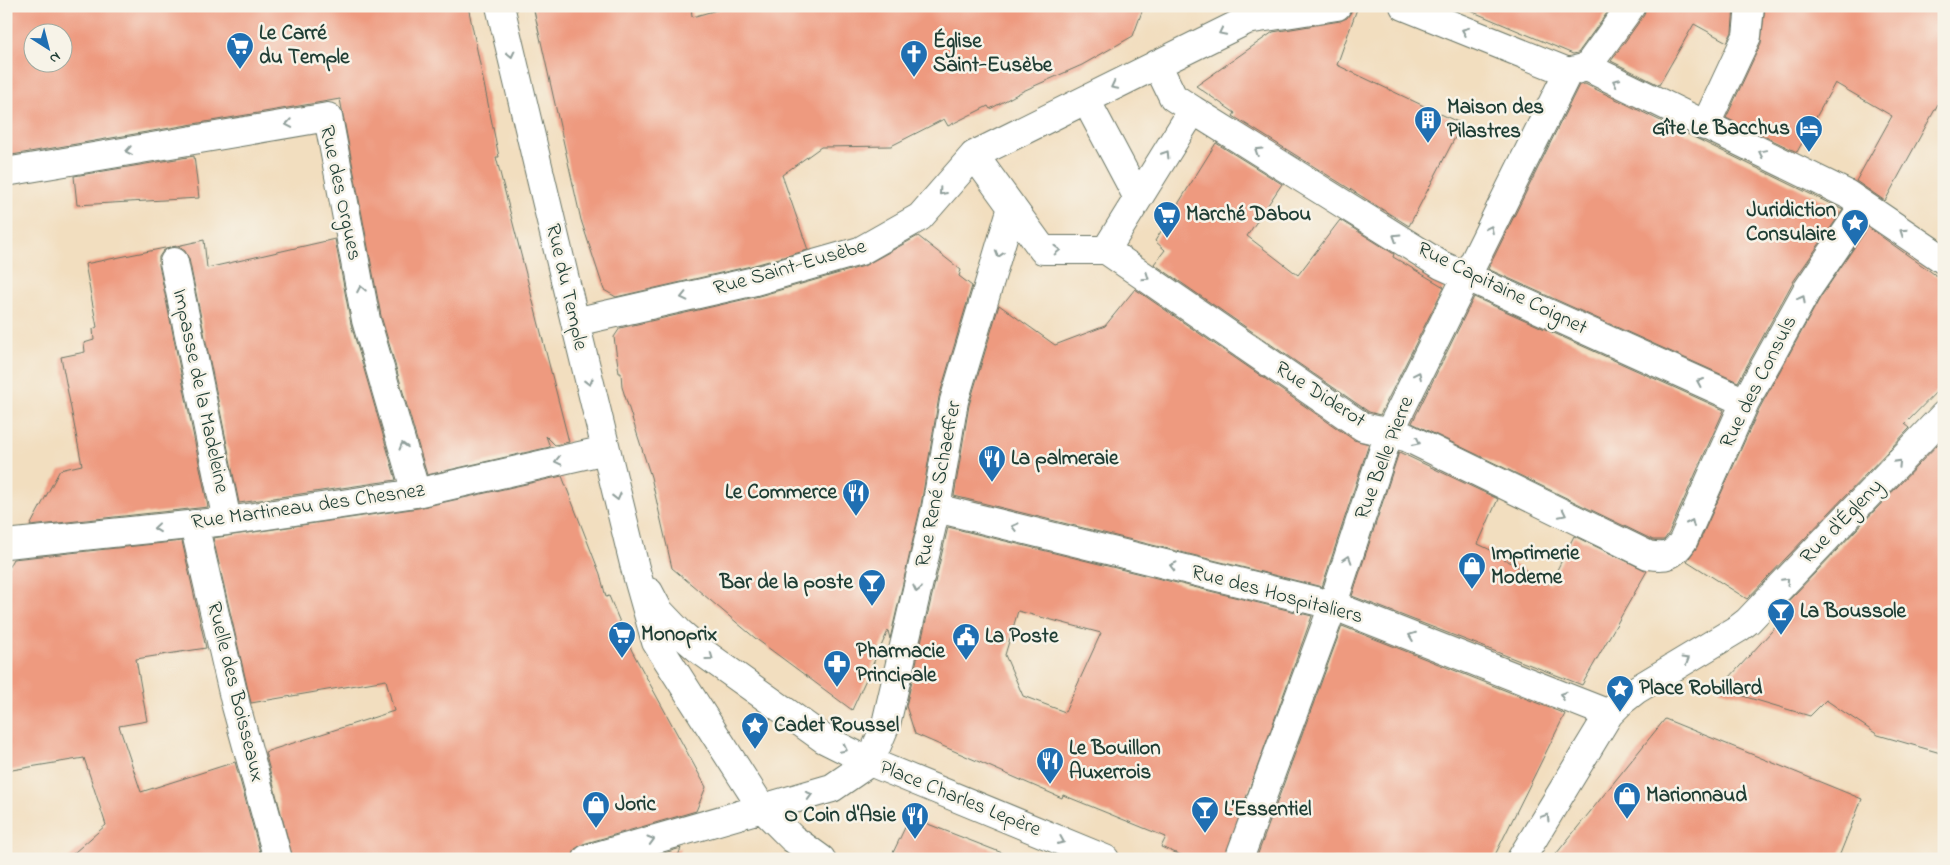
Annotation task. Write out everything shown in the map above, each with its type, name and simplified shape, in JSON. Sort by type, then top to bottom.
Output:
[{"type":"street","name":"Rue du Temple","points":[[500,6],[574,322],[635,568]]},
{"type":"street","points":[[1193,110],[1106,250],[1043,250],[974,155],[1247,20],[1337,6]]},
{"type":"street","points":[[1404,6],[1577,70],[1706,126],[1847,194],[1944,260]]},
{"type":"street","name":"Rue Belle Pierre","points":[[1239,859],[1332,605],[1389,433],[1466,276],[1577,70],[1631,6]]},
{"type":"street","points":[[1706,126],[1747,36],[1747,8]]},
{"type":"street","name":"Rue Capitaine Coignet","points":[[1157,64],[1173,97],[1441,265],[1745,402]]},
{"type":"street","points":[[1086,100],[1138,198]]},
{"type":"street","name":"Rue des Orgues","points":[[6,172],[328,117],[366,320],[416,493]]},
{"type":"street","name":"Rue Saint-Eusèbe","points":[[574,322],[755,281],[860,251],[920,218],[974,155]]},
{"type":"street","name":"Rue des Consuls","points":[[1660,557],[1670,555],[1677,550],[1683,541],[1745,402],[1807,290],[1864,206]]},
{"type":"street","name":"Rue René Schaeffer","points":[[870,762],[886,724],[936,508],[954,401],[1012,208]]},
{"type":"street","name":"Rue Diderot","points":[[1106,250],[1363,427],[1406,437],[1648,555],[1660,557]]},
{"type":"street","name":"Impasse de la Madeleine","points":[[174,262],[227,521]]},
{"type":"street","name":"Rue d'Égleny","points":[[1609,714],[1636,690],[1748,621],[1944,415]]},
{"type":"street","name":"Rue Martineau des Chesnez","points":[[6,544],[227,521],[416,493],[606,450]]},
{"type":"street","name":"Rue des Hospitaliers","points":[[936,508],[1332,605],[1609,714]]},
{"type":"street","name":"Ruelle des Boisseaux","points":[[194,524],[236,706],[278,859]]},
{"type":"street","points":[[635,568],[656,642],[762,808],[792,838],[821,859]]},
{"type":"street","name":"Place Charles Lepère","points":[[635,568],[659,611],[680,633],[701,651],[824,739],[870,762],[1105,859]]},
{"type":"street","points":[[1521,859],[1609,714]]},
{"type":"street","points":[[590,858],[832,788],[870,762]]},
{"type":"building","points":[[6,6],[468,6],[499,157],[496,157],[569,442],[555,445],[546,436],[550,447],[427,475],[381,316],[340,99],[6,156]]},
{"type":"building","points":[[533,6],[691,6],[692,17],[731,6],[1144,6],[1133,36],[1082,65],[1023,91],[990,109],[988,106],[948,126],[944,119],[891,146],[821,147],[782,175],[808,250],[751,266],[616,297],[604,290],[581,220]]},
{"type":"building","points":[[1352,6],[1358,6],[1337,65],[1462,124],[1409,226],[1233,116],[1235,113],[1196,86],[1273,32],[1340,21],[1347,18]]},
{"type":"building","points":[[1459,6],[1612,6],[1578,53],[1573,54]]},
{"type":"building","points":[[1646,6],[1734,6],[1732,32],[1727,42],[1694,24],[1659,85],[1611,61],[1644,15]]},
{"type":"building","points":[[1765,6],[1944,6],[1944,93],[1885,201],[1856,181],[1892,116],[1835,83],[1797,152],[1726,118],[1761,43]]},
{"type":"building","points":[[1585,84],[1843,210],[1793,282],[1738,382],[1488,269],[1579,85]]},
{"type":"building","points":[[1216,143],[1282,184],[1247,236],[1298,275],[1340,220],[1394,254],[1393,257],[1444,287],[1380,415],[1369,412],[1154,264],[1165,250],[1155,241]]},
{"type":"building","points":[[194,156],[199,198],[77,205],[74,176]]},
{"type":"building","points":[[1868,227],[1944,281],[1944,384],[1905,424],[1910,428],[1747,599],[1687,561],[1697,547],[1759,409],[1820,298]]},
{"type":"building","points":[[918,236],[961,270],[959,276],[972,286],[939,397],[921,505],[890,639],[888,631],[852,710],[755,638],[672,568],[651,477],[622,387],[614,337],[620,328],[759,296],[864,266]]},
{"type":"building","points":[[335,239],[351,324],[396,480],[239,503],[189,259],[185,251],[179,247],[172,247],[204,240],[207,268]]},
{"type":"building","points":[[170,247],[163,251],[159,257],[159,265],[208,507],[30,526],[60,470],[82,465],[61,357],[85,352],[84,343],[94,340],[93,329],[97,327],[85,264]]},
{"type":"building","points":[[1135,289],[1354,440],[1369,444],[1322,587],[954,496],[969,405],[999,305],[1055,345],[1105,326]]},
{"type":"building","points":[[1474,297],[1724,410],[1669,533],[1664,540],[1653,540],[1412,423]]},
{"type":"building","points":[[1938,444],[1944,447],[1944,754],[1878,735],[1826,700],[1810,716],[1719,689],[1781,621],[1774,616]]},
{"type":"building","name":"Imprimerie Moderne","points":[[1399,452],[1498,499],[1478,544],[1550,584],[1574,536],[1647,571],[1582,685],[1352,596]]},
{"type":"building","points":[[562,476],[600,574],[606,597],[609,596],[632,651],[706,787],[696,811],[583,844],[575,849],[572,859],[293,859],[265,752],[394,711],[386,680],[251,703],[213,538],[418,508]]},
{"type":"building","points":[[948,527],[1312,616],[1224,859],[1190,859],[1161,847],[1166,837],[1063,795],[1062,798],[915,734],[906,706]],"holes":[[[1018,611],[1101,633],[1065,712],[1023,696],[1005,655]]]},
{"type":"building","points":[[182,541],[206,648],[136,659],[147,721],[119,726],[141,792],[235,762],[262,859],[67,859],[106,825],[84,758],[6,771],[6,572],[13,559]]},
{"type":"building","points":[[1342,626],[1565,714],[1493,859],[1256,859]]},
{"type":"building","points":[[1665,719],[1862,799],[1838,859],[1552,859]]},
{"type":"building","points":[[910,817],[1010,856],[1010,859],[890,859]]},
{"type":"building","points":[[681,848],[677,859],[644,859]]},
{"type":"place","name":"Le Carré du Temple","points":[[240,70]]},
{"type":"place","name":"Église Saint-Eusèbe","points":[[914,78]]},
{"type":"place","name":"Maison des Pilastres","points":[[1428,144]]},
{"type":"place","name":"Gîte Le Bacchus","points":[[1809,153]]},
{"type":"place","name":"Marché Dabou","points":[[1167,239]]},
{"type":"place","name":"Juridiction Consulaire","points":[[1855,247]]},
{"type":"place","name":"La palmeraie","points":[[992,483]]},
{"type":"place","name":"Le Commerce","points":[[856,517]]},
{"type":"place","name":"Imprimerie Moderne","points":[[1472,590]]},
{"type":"place","name":"Bar de la poste","points":[[872,607]]},
{"type":"place","name":"La Boussole","points":[[1781,636]]},
{"type":"place","name":"Monoprix","points":[[622,659]]},
{"type":"place","name":"La Poste","points":[[966,661]]},
{"type":"place","name":"Pharmacie Principale","points":[[837,688]]},
{"type":"place","name":"Place Robillard","points":[[1620,713]]},
{"type":"place","name":"Cadet Roussel","points":[[755,750]]},
{"type":"place","name":"Le Bouillon Auxerrois","points":[[1050,785]]},
{"type":"place","name":"Marionnaud","points":[[1627,820]]},
{"type":"place","name":"Joric","points":[[596,829]]},
{"type":"place","name":"L’Essentiel","points":[[1205,834]]},
{"type":"place","name":"O Coin d'Asie","points":[[915,840]]}]
